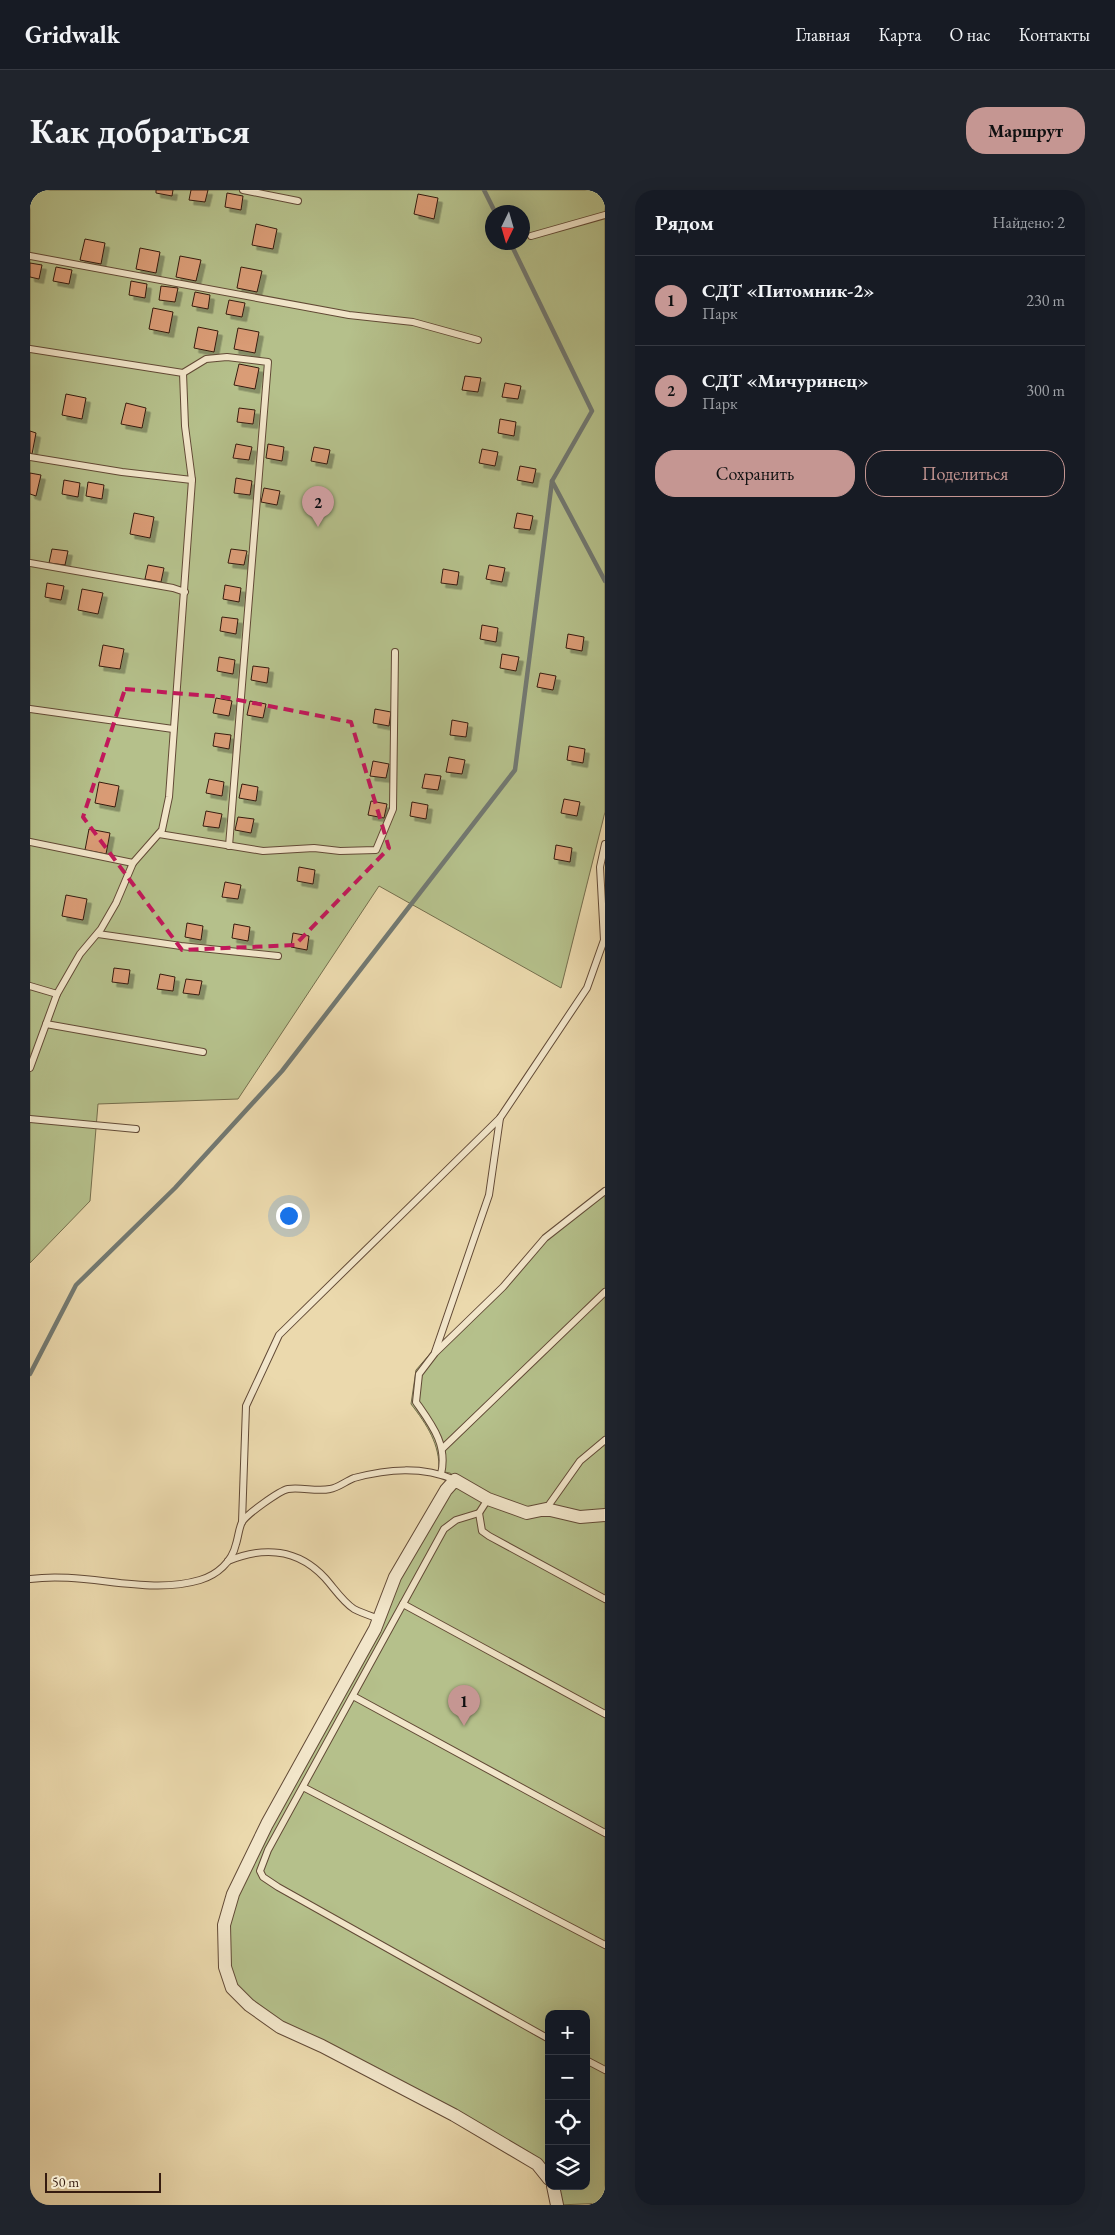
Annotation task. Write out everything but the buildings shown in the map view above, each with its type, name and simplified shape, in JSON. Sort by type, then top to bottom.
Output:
[{"type":"street","points":[[545,2174],[537,2164],[454,2115],[322,2046],[280,2027],[249,2005],[232,1988],[225,1968],[224,1925],[233,1894],[267,1824],[376,1629],[395,1577],[446,1490],[454,1480],[488,1498],[527,1513],[546,1509],[580,1517],[605,1515]]},
{"type":"street","points":[[554,2190],[557,2205]]},
{"type":"lane","points":[[243,190],[298,201]]},
{"type":"lane","points":[[531,236],[605,215]]},
{"type":"lane","points":[[30,256],[349,315],[413,322],[478,340]]},
{"type":"lane","points":[[30,348],[183,373],[206,359],[227,357],[268,362],[229,846]]},
{"type":"lane","points":[[30,1068],[56,994],[80,954],[98,934],[116,903],[133,863],[162,830],[169,797],[192,480],[185,426],[183,373]]},
{"type":"lane","points":[[30,457],[122,472],[192,480]]},
{"type":"lane","points":[[30,563],[173,588],[185,592]]},
{"type":"lane","points":[[159,834],[263,851],[314,848],[340,851],[376,850],[393,808],[395,652]]},
{"type":"lane","points":[[30,709],[173,729]]},
{"type":"lane","points":[[30,842],[133,863]]},
{"type":"lane","points":[[30,1579],[70,1576],[155,1585],[182,1584],[202,1579],[224,1567],[236,1548],[242,1522],[246,1406],[279,1335],[500,1118],[587,988],[604,940],[600,866],[605,844]]},
{"type":"lane","points":[[98,934],[181,946],[278,956]]},
{"type":"lane","points":[[30,986],[56,994]]},
{"type":"lane","points":[[46,1024],[203,1052]]},
{"type":"lane","points":[[435,1353],[489,1195],[500,1118]]},
{"type":"lane","points":[[30,1120],[136,1129]]},
{"type":"lane","points":[[441,1474],[444,1460],[442,1449],[432,1426],[416,1402],[419,1374],[435,1353],[503,1288],[545,1238],[605,1191]]},
{"type":"lane","points":[[442,1449],[605,1292]]},
{"type":"lane","points":[[546,1509],[580,1461],[605,1440]]},
{"type":"lane","points":[[242,1522],[287,1489],[331,1490],[352,1479],[389,1470],[441,1474],[454,1480]]},
{"type":"lane","points":[[488,1498],[479,1513],[482,1530],[489,1536],[605,1600]]},
{"type":"lane","points":[[479,1513],[456,1520],[444,1529],[268,1850],[260,1871],[263,1877],[545,2037]]},
{"type":"lane","points":[[227,1562],[243,1555],[260,1552],[284,1553],[303,1559],[319,1571],[352,1608],[379,1618]]},
{"type":"lane","points":[[403,1604],[605,1714]]},
{"type":"lane","points":[[353,1696],[605,1832]]},
{"type":"lane","points":[[303,1787],[605,1945]]},
{"type":"lane","points":[[590,2062],[605,2070]]},
{"type":"highlighted area","points":[[125,689],[223,697],[351,722],[389,848],[295,945],[182,950],[83,817]]},
{"type":"green space","points":[[30,190],[605,190],[605,812],[561,988],[379,886],[238,1099],[98,1104],[90,1201],[30,1263]]},
{"type":"green space","points":[[605,1187],[605,2203],[559,2205],[557,2190],[590,2190],[590,2010],[545,2010],[545,2172],[282,2022],[236,1987],[228,1971],[227,1926],[237,1894],[397,1578],[457,1478],[450,1473],[439,1471],[435,1443],[411,1404],[416,1370],[435,1348],[502,1285],[546,1234],[592,1200]]},
{"type":"waterway","points":[[484,190],[492,205]]},
{"type":"waterway","points":[[514,250],[592,411],[552,481],[605,581]]},
{"type":"waterway","points":[[30,1374],[76,1285],[175,1188],[282,1071],[515,770],[552,481]]},
{"type":"place","name":"СДТ «Мичуринец»","points":[[318,527]]},
{"type":"place","name":"СДТ «Питомник-2»","points":[[464,1726]]}]
